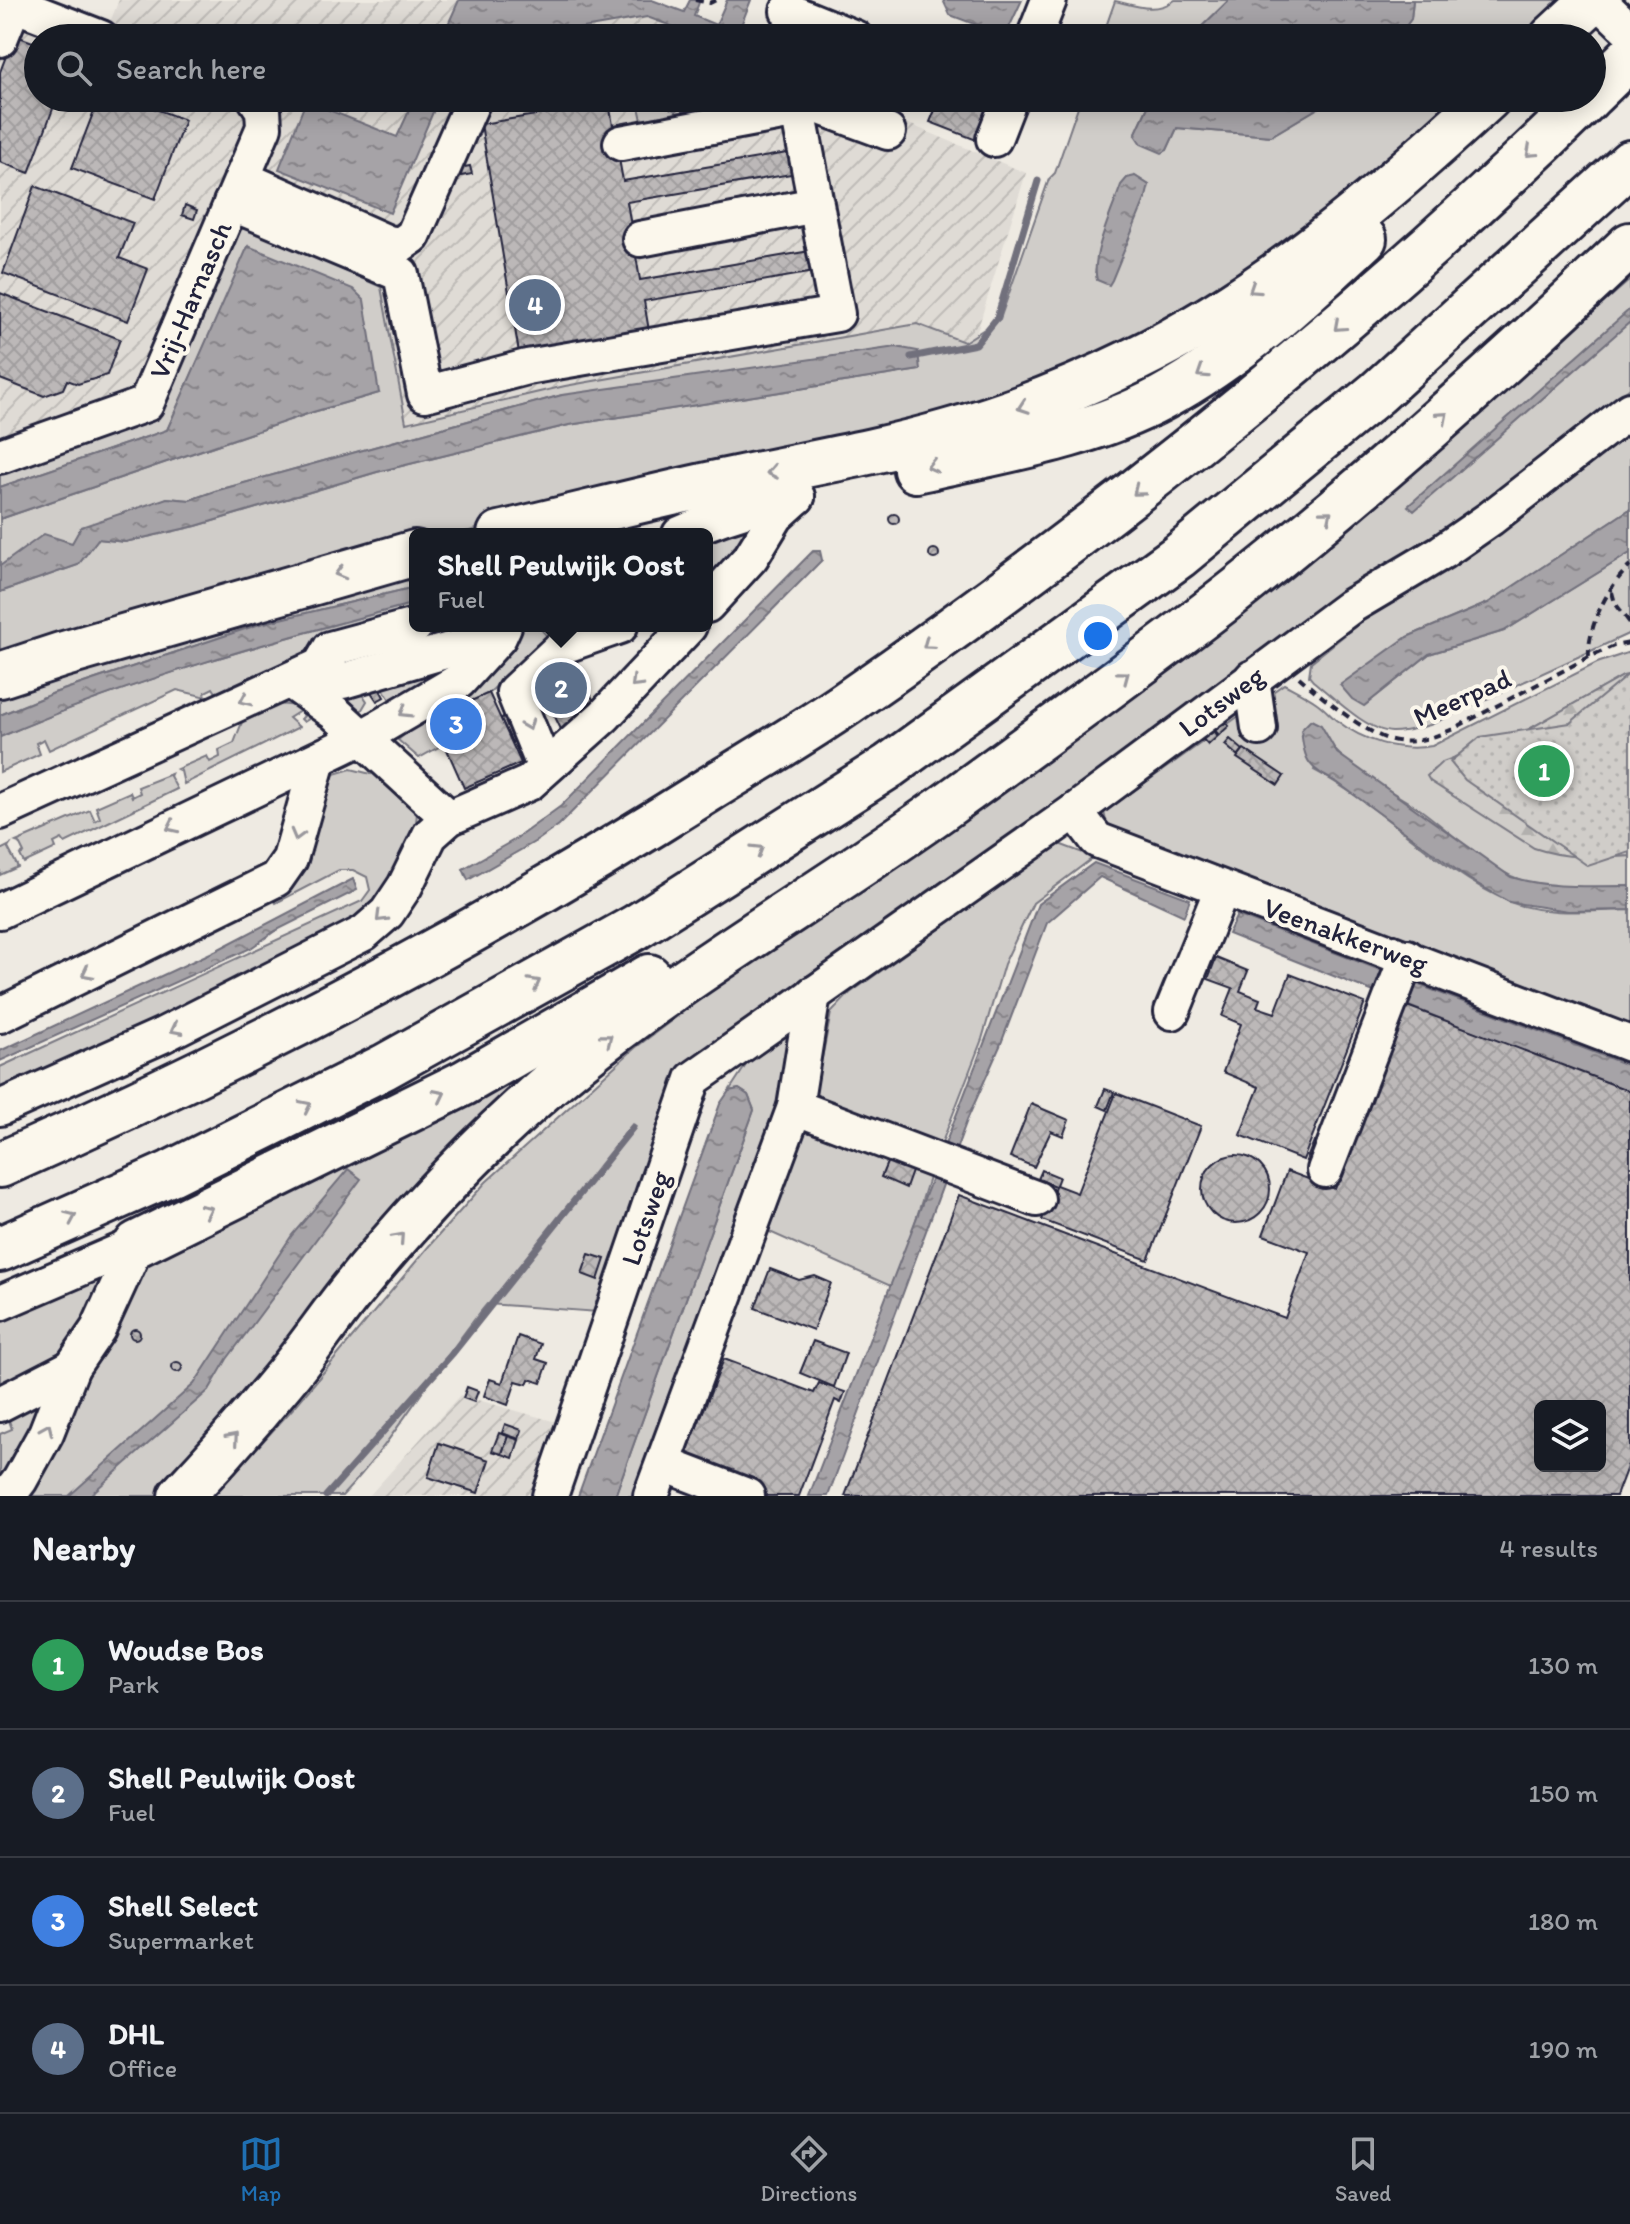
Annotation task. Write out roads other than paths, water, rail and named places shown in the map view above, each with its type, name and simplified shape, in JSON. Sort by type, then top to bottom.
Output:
[{"type":"highway","points":[[1569,24],[1585,11]]},
{"type":"highway","points":[[1606,80],[1630,57]]},
{"type":"highway","points":[[526,528],[948,433],[1090,381],[1137,359],[1263,284],[1336,229],[1472,112]]},
{"type":"highway","points":[[797,497],[1078,431],[1161,399],[1208,370],[1280,316],[1500,112]]},
{"type":"highway","points":[[0,1165],[136,1105],[344,1002],[593,863],[845,705],[1126,500],[1326,338],[1573,112]]},
{"type":"highway","points":[[0,1249],[171,1173],[384,1067],[636,927],[889,766],[1191,547],[1377,393],[1630,163]]},
{"type":"highway","points":[[181,1496],[285,1378],[359,1282],[438,1193],[517,1112],[617,1031],[936,813],[1124,676],[1283,552],[1384,468],[1521,349],[1630,245]]},
{"type":"highway","points":[[0,675],[409,555]]},
{"type":"highway","points":[[137,1244],[464,1083],[936,813]]},
{"type":"street","points":[[1040,24],[1049,0]]},
{"type":"street","points":[[0,39],[8,2],[65,24]]},
{"type":"street","points":[[788,11],[820,24]]},
{"type":"street","points":[[1585,11],[1630,31]]},
{"type":"street","name":"Vrij-Harnasch","points":[[0,456],[146,404],[264,127],[263,112]]},
{"type":"street","points":[[383,254],[413,236],[468,112]]},
{"type":"street","points":[[621,143],[787,112]]},
{"type":"street","points":[[237,190],[383,254],[401,274],[425,394],[527,367],[837,314],[798,112]]},
{"type":"street","points":[[834,112],[888,132]]},
{"type":"street","points":[[994,139],[1003,112]]},
{"type":"street","points":[[640,239],[816,205]]},
{"type":"street","name":"Lotsweg","points":[[550,1496],[693,1079],[1075,811],[1364,598],[1442,552],[1491,518],[1630,410]]},
{"type":"street","points":[[696,528],[765,503],[797,497]]},
{"type":"street","points":[[713,595],[751,557],[776,516],[797,497]]},
{"type":"street","points":[[0,812],[290,681],[320,666],[330,649],[409,628]]},
{"type":"street","points":[[320,666],[343,681],[466,645],[472,632]]},
{"type":"street","points":[[0,911],[363,737],[459,681],[501,632]]},
{"type":"street","points":[[545,768],[514,692],[563,646],[603,632]]},
{"type":"street","points":[[0,1108],[163,1035],[364,933],[387,913],[405,886],[430,835],[449,818],[529,783],[604,716],[683,632]]},
{"type":"street","points":[[1259,728],[1265,669]]},
{"type":"street","points":[[290,681],[363,737],[449,818]]},
{"type":"street","points":[[0,1015],[276,879],[290,859],[318,760]]},
{"type":"street","name":"Veenakkerweg","points":[[1075,811],[1097,840],[1405,961],[1630,1044]]},
{"type":"street","points":[[1172,1012],[1222,889]]},
{"type":"street","points":[[1325,1170],[1405,961]]},
{"type":"street","points":[[651,1496],[795,1107],[813,994]]},
{"type":"street","points":[[795,1107],[1037,1199]]},
{"type":"street","points":[[0,1303],[137,1244]]},
{"type":"street","points":[[8,1496],[46,1433],[72,1367],[98,1329],[137,1244]]},
{"type":"street","points":[[0,1404],[72,1367]]},
{"type":"street","points":[[664,1464],[747,1496]]},
{"type":"water","points":[[459,0],[652,0],[684,12],[690,0],[700,0],[694,16],[714,24],[666,24],[647,17],[606,24],[448,24]]},
{"type":"water","points":[[727,0],[751,0],[742,24],[716,24]]},
{"type":"water","points":[[943,0],[1022,0],[1011,24],[974,24],[950,15]]},
{"type":"water","points":[[1229,0],[1413,0],[1411,19],[1407,24],[1204,24]]},
{"type":"water","points":[[302,112],[334,112],[397,137],[409,112],[433,112],[390,213],[279,169]]},
{"type":"water","points":[[1146,112],[1311,112],[1271,136],[1177,128],[1167,150],[1162,153],[1141,144],[1135,135]]},
{"type":"water","points":[[1135,176],[1149,185],[1109,285],[1097,280],[1099,246],[1121,185],[1127,178]]},
{"type":"water","points":[[248,246],[353,289],[364,300],[379,393],[313,412],[0,519],[0,487],[167,430]]},
{"type":"water","points":[[1630,309],[1630,322],[1414,511],[1408,506]]},
{"type":"water","points":[[896,347],[918,351],[920,370],[569,425],[377,472],[196,526],[125,542],[98,539],[78,565],[0,592],[0,566],[44,534],[72,543],[81,527],[167,498],[190,500],[562,395]]},
{"type":"water","points":[[1630,509],[1630,553],[1504,631],[1429,654],[1364,706],[1352,699],[1340,685],[1407,637],[1488,603]]},
{"type":"water","points":[[813,551],[820,551],[822,560],[559,825],[468,880],[463,869],[514,840],[561,806]]},
{"type":"water","points":[[409,588],[409,605],[257,646],[153,679],[0,737],[0,715],[54,693],[260,624]]},
{"type":"water","points":[[1311,720],[1321,725],[1337,753],[1511,877],[1555,885],[1630,886],[1630,910],[1568,911],[1509,902],[1469,879],[1314,768],[1304,750],[1301,730]]},
{"type":"water","points":[[1094,863],[1190,899],[1184,916],[1100,877],[1047,923],[1000,1046],[967,1120],[828,1496],[809,1496],[1038,904]]},
{"type":"water","points":[[353,879],[357,890],[275,931],[251,948],[0,1061],[0,1051],[217,950]]},
{"type":"water","points":[[1237,915],[1630,1066],[1630,1094],[1228,934]]},
{"type":"water","points":[[739,1089],[748,1095],[754,1110],[615,1496],[578,1496],[720,1104],[729,1091]]},
{"type":"water","points":[[348,1169],[361,1179],[227,1359],[209,1390],[89,1496],[69,1496],[194,1384],[292,1235]]},
{"type":"waterway","points":[[911,357],[976,344],[997,318],[1038,181]]},
{"type":"waterway","points":[[326,1496],[452,1354],[633,1127]]},
{"type":"place","name":"DHL","points":[[535,305]]},
{"type":"place","name":"Shell Peulwijk Oost","points":[[561,688]]},
{"type":"place","name":"Shell Select","points":[[456,724]]},
{"type":"place","name":"Woudse Bos","points":[[1544,771]]}]
